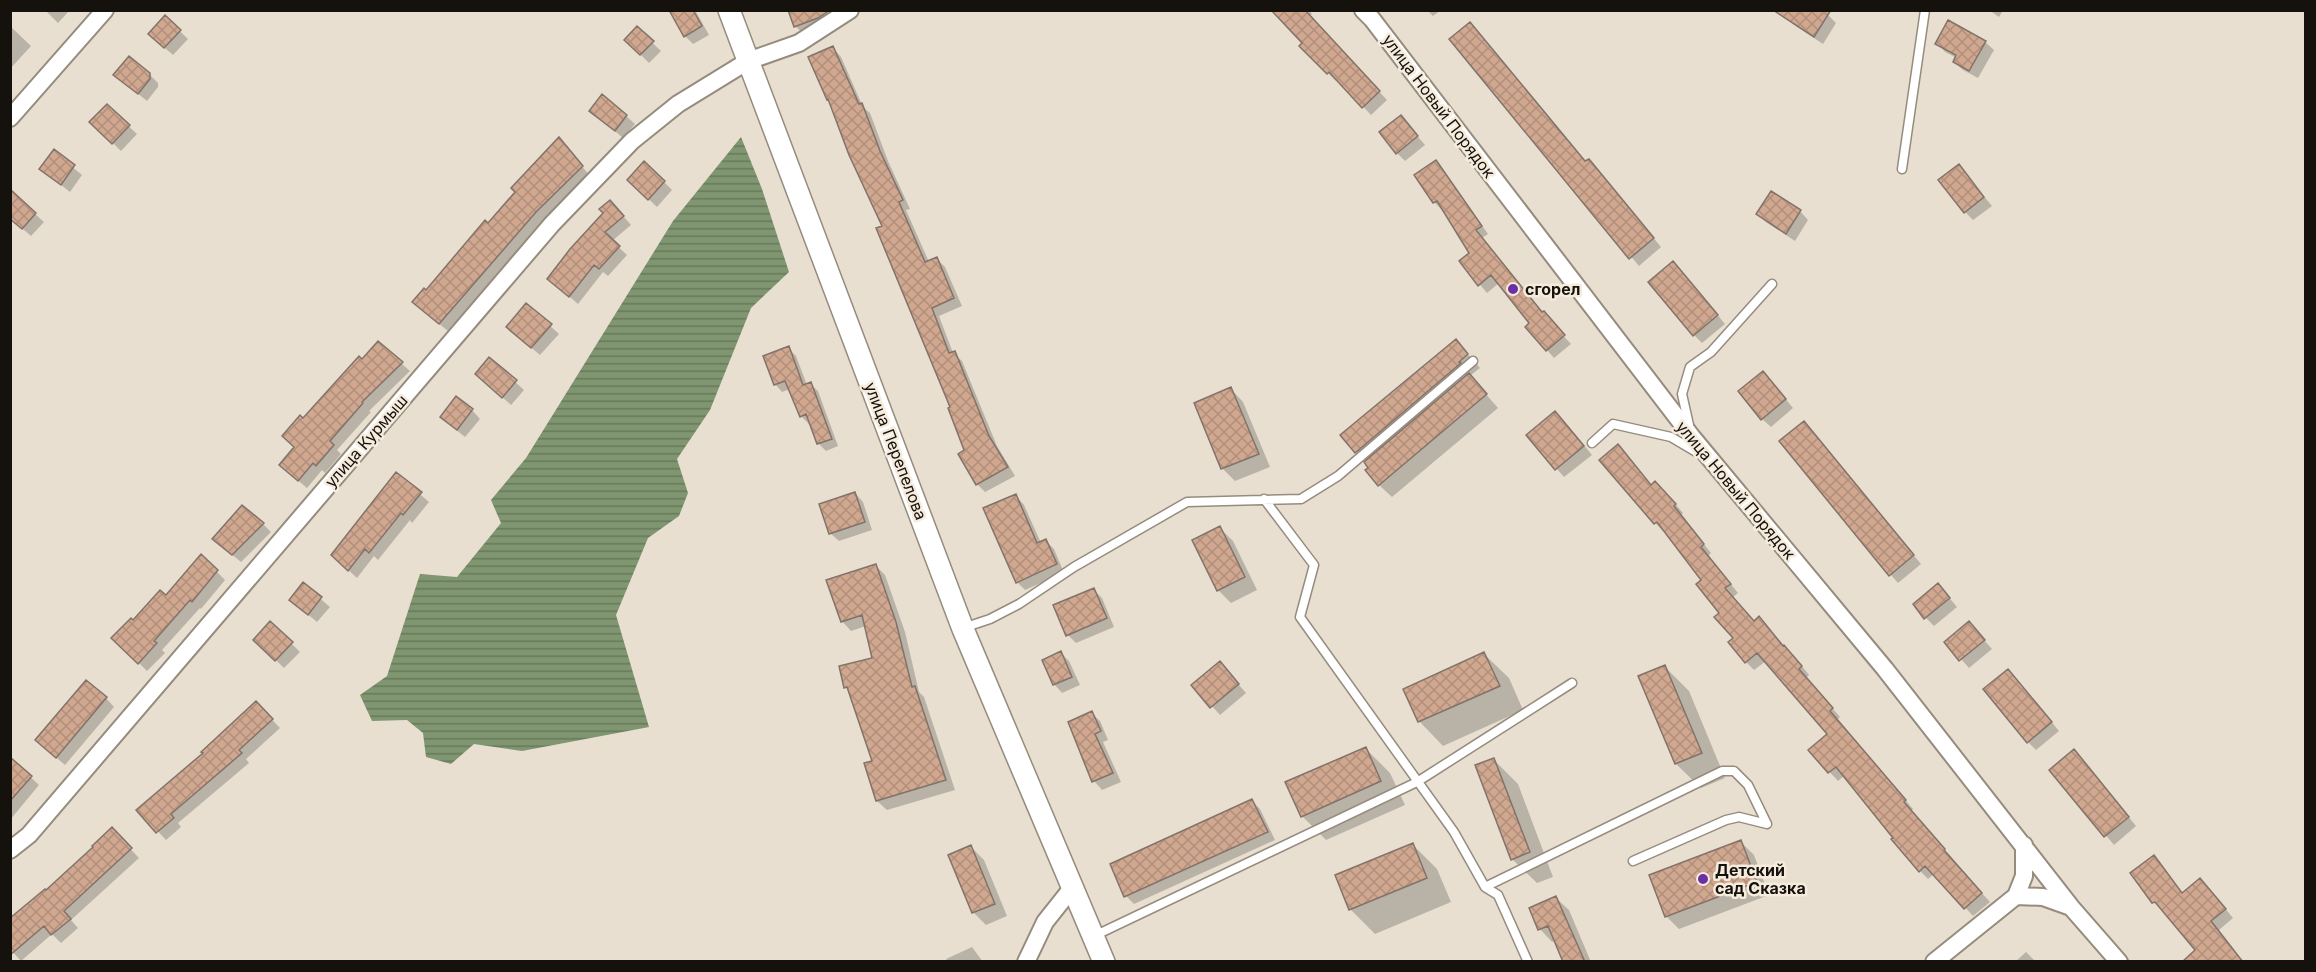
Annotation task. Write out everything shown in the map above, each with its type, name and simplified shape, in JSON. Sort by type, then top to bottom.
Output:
[{"type":"street","points":[[10,118],[105,10]]},
{"type":"street","name":"улица Перепелова","points":[[729,10],[963,628],[1104,962]]},
{"type":"street","points":[[748,61],[799,43],[850,10]]},
{"type":"street","name":"улица Новый Порядок","points":[[1364,10],[1692,438],[1885,669],[2071,907],[2119,962]]},
{"type":"street","name":"улица Курмыш","points":[[10,850],[29,835],[552,224],[632,141],[678,104],[748,61]]},
{"type":"street","points":[[1934,962],[2016,896],[2024,876],[2024,845]]},
{"type":"street","points":[[1026,962],[1045,922],[1072,888]]},
{"type":"street","points":[[2016,896],[2043,897],[2071,907]]},
{"type":"lane","points":[[1902,169],[1925,10]]},
{"type":"lane","points":[[1692,438],[1682,394],[1690,367],[1711,352],[1772,284]]},
{"type":"lane","points":[[963,628],[990,619],[1019,604],[1074,567],[1187,502],[1301,499],[1338,476],[1473,361]]},
{"type":"lane","points":[[1592,443],[1613,424],[1671,437],[1696,451],[1727,479]]},
{"type":"lane","points":[[1264,499],[1314,565],[1300,617],[1454,832],[1485,887],[1498,895],[1528,962]]},
{"type":"lane","points":[[1094,936],[1417,782],[1572,683]]},
{"type":"lane","points":[[1485,887],[1722,771],[1734,771],[1748,785],[1767,824],[1739,817],[1726,820],[1633,861]]},
{"type":"shaded area","points":[[741,137],[762,189],[789,272],[751,308],[710,410],[677,459],[688,493],[679,516],[648,538],[616,615],[649,727],[522,751],[474,744],[451,764],[426,757],[423,733],[407,720],[372,721],[360,695],[387,676],[420,574],[457,577],[501,523],[491,500],[526,458],[673,221]]},
{"type":"building","points":[[669,10],[693,10],[702,26],[684,37]]},
{"type":"building","points":[[788,10],[830,10],[818,18],[794,27]]},
{"type":"building","points":[[1271,10],[1305,10],[1380,91],[1362,108],[1329,72],[1327,74],[1299,46],[1302,43]]},
{"type":"building","points":[[1773,10],[1831,10],[1814,37]]},
{"type":"building","points":[[165,15],[181,30],[164,48],[148,34]]},
{"type":"building","points":[[1948,20],[1986,41],[1969,71],[1953,62],[1956,55],[1935,44]]},
{"type":"building","points":[[1470,22],[1585,161],[1589,159],[1654,238],[1629,259],[1449,39]]},
{"type":"building","points":[[637,26],[654,41],[640,55],[624,40]]},
{"type":"building","points":[[833,46],[859,104],[862,103],[880,151],[903,200],[899,202],[925,262],[937,257],[954,298],[932,308],[949,353],[955,351],[989,436],[1008,467],[976,485],[958,454],[964,450],[948,408],[950,407],[876,228],[882,226],[808,57]]},
{"type":"building","points":[[129,56],[150,73],[150,79],[138,94],[113,75]]},
{"type":"building","points":[[602,94],[627,115],[615,131],[589,111]]},
{"type":"building","points":[[107,104],[130,125],[112,144],[89,122]]},
{"type":"building","points":[[1401,115],[1418,136],[1396,154],[1379,132]]},
{"type":"building","points":[[559,137],[583,166],[536,212],[439,324],[412,302],[424,288],[426,290],[485,220],[488,223],[515,192],[511,188]]},
{"type":"building","points":[[54,149],[75,165],[61,185],[39,169]]},
{"type":"building","points":[[1436,160],[1482,226],[1476,230],[1542,312],[1544,311],[1565,335],[1546,351],[1525,327],[1529,323],[1491,275],[1478,286],[1459,261],[1469,253],[1437,201],[1433,203],[1414,175]]},
{"type":"building","points":[[644,161],[665,181],[648,200],[627,180]]},
{"type":"building","points":[[1959,164],[1984,197],[1964,213],[1938,180]]},
{"type":"building","points":[[10,189],[36,213],[22,229],[10,219]]},
{"type":"building","points":[[1771,191],[1801,210],[1786,234],[1756,214]]},
{"type":"building","points":[[610,200],[624,216],[605,232],[620,246],[599,269],[594,265],[569,297],[547,279],[570,249],[603,213],[599,209]]},
{"type":"building","points":[[1673,261],[1718,315],[1693,336],[1648,282]]},
{"type":"building","points":[[526,303],[552,324],[531,348],[506,327]]},
{"type":"building","points":[[1456,339],[1468,354],[1459,362],[1461,363],[1355,453],[1340,435]]},
{"type":"building","points":[[378,341],[403,362],[362,402],[330,441],[334,445],[316,466],[313,463],[298,481],[279,465],[294,447],[282,436],[300,415],[303,418],[359,356],[362,359]]},
{"type":"building","points":[[789,346],[803,385],[811,382],[832,439],[817,444],[806,414],[800,417],[785,381],[774,385],[763,356]]},
{"type":"building","points":[[489,357],[517,380],[502,398],[475,374]]},
{"type":"building","points":[[1763,371],[1786,399],[1761,420],[1738,391]]},
{"type":"building","points":[[1469,373],[1487,394],[1378,486],[1365,470],[1368,468],[1364,462]]},
{"type":"building","points":[[1231,387],[1259,454],[1221,469],[1194,403]]},
{"type":"building","points":[[456,396],[473,409],[457,430],[440,417]]},
{"type":"building","points":[[1555,411],[1584,446],[1555,470],[1526,435]]},
{"type":"building","points":[[1804,421],[1914,555],[1889,576],[1779,441]]},
{"type":"building","points":[[1618,444],[1651,485],[1655,481],[1676,504],[1674,506],[1704,544],[1701,547],[1731,584],[1725,588],[1754,621],[1759,616],[1802,666],[1799,669],[1833,708],[1830,711],[1982,893],[1964,909],[1925,866],[1919,872],[1836,767],[1828,773],[1808,750],[1827,734],[1757,653],[1745,663],[1728,642],[1733,638],[1714,617],[1719,613],[1696,584],[1701,580],[1657,522],[1654,524],[1599,460]]},
{"type":"building","points":[[396,472],[422,492],[403,515],[401,513],[369,553],[365,549],[348,571],[331,555]]},
{"type":"building","points":[[855,492],[865,522],[829,534],[819,504]]},
{"type":"building","points":[[1016,494],[1037,543],[1046,539],[1057,564],[1016,583],[983,508]]},
{"type":"building","points":[[242,505],[264,523],[232,555],[212,539]]},
{"type":"building","points":[[1220,526],[1245,577],[1217,591],[1192,540]]},
{"type":"building","points":[[201,554],[218,570],[192,602],[190,600],[154,641],[157,643],[138,664],[111,638],[131,618],[133,620],[160,590],[166,595]]},
{"type":"building","points":[[876,564],[896,622],[912,687],[915,686],[946,780],[876,801],[864,763],[872,761],[847,687],[844,688],[839,666],[872,658],[862,615],[841,622],[826,580]]},
{"type":"building","points":[[303,582],[322,597],[308,615],[289,600]]},
{"type":"building","points":[[1938,583],[1950,598],[1924,619],[1913,604]]},
{"type":"building","points":[[1094,588],[1107,618],[1066,636],[1053,605]]},
{"type":"building","points":[[270,621],[293,642],[275,661],[253,640]]},
{"type":"building","points":[[1969,621],[1985,640],[1959,661],[1944,642]]},
{"type":"building","points":[[1061,651],[1072,677],[1053,685],[1042,660]]},
{"type":"building","points":[[1484,652],[1500,686],[1418,722],[1403,689]]},
{"type":"building","points":[[1220,661],[1239,684],[1210,708],[1191,685]]},
{"type":"building","points":[[1665,665],[1702,753],[1675,764],[1638,676]]},
{"type":"building","points":[[2008,669],[2052,722],[2027,743],[1983,689]]},
{"type":"building","points":[[86,680],[107,697],[56,758],[35,740]]},
{"type":"building","points":[[256,701],[273,719],[239,750],[242,753],[171,814],[174,818],[156,833],[136,810],[203,753],[201,752]]},
{"type":"building","points":[[1092,711],[1101,731],[1095,734],[1113,773],[1092,782],[1068,722]]},
{"type":"building","points":[[1366,747],[1381,781],[1301,817],[1285,782]]},
{"type":"building","points":[[2074,749],[2129,817],[2104,837],[2049,770]]},
{"type":"building","points":[[10,757],[32,776],[10,801]]},
{"type":"building","points":[[1494,758],[1530,852],[1511,860],[1475,765]]},
{"type":"building","points":[[1252,799],[1268,832],[1124,897],[1110,864]]},
{"type":"building","points":[[112,827],[132,848],[64,911],[71,919],[51,935],[44,926],[10,955],[10,918],[46,890]]},
{"type":"building","name":"Детский сад Сказка","points":[[1741,840],[1757,882],[1665,917],[1649,875]]},
{"type":"building","points":[[1413,843],[1427,878],[1349,910],[1335,875]]},
{"type":"building","points":[[971,845],[995,904],[972,913],[948,855]]},
{"type":"building","points":[[2154,855],[2182,893],[2200,878],[2226,909],[2211,921],[2243,962],[2182,962],[2195,950],[2155,902],[2152,903],[2130,873]]},
{"type":"building","points":[[1556,896],[1585,962],[1563,962],[1548,926],[1538,930],[1529,908]]},
{"type":"place","name":"сгорел","points":[[1513,289]]},
{"type":"place","name":"Детский сад Сказка","points":[[1703,879]]}]
